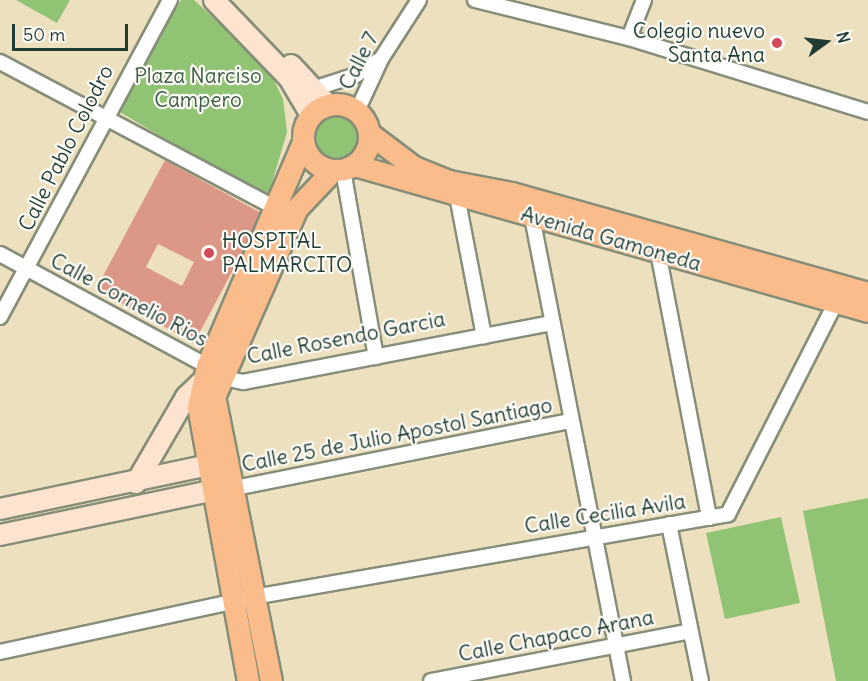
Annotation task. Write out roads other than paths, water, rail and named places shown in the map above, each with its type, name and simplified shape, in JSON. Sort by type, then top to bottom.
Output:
[{"type":"main road","points":[[248,681],[232,602],[217,464],[198,407],[210,373],[287,210],[303,142],[320,110],[357,111],[369,133],[366,151],[287,210]]},
{"type":"main road","name":"Avenida Gamoneda","points":[[369,133],[414,167],[441,178],[868,293]]},
{"type":"main road","points":[[303,142],[313,161],[343,168]]},
{"type":"main road","name":"Avenida Gamoneda","points":[[343,168],[457,196],[868,311]]},
{"type":"main road","points":[[221,490],[255,597],[271,681]]},
{"type":"street","name":"Calle Pablo Colodro","points":[[0,317],[27,269],[104,116],[170,0]]},
{"type":"street","points":[[214,0],[320,110]]},
{"type":"street","points":[[231,0],[313,89],[320,110]]},
{"type":"street","points":[[475,0],[629,39],[868,112]]},
{"type":"street","points":[[629,39],[644,0]]},
{"type":"street","name":"Calle 7","points":[[357,111],[381,59],[416,2]]},
{"type":"street","points":[[313,89],[357,75],[381,59]]},
{"type":"street","points":[[0,63],[287,210]]},
{"type":"street","points":[[343,168],[376,357]]},
{"type":"street","points":[[457,196],[484,336]]},
{"type":"street","points":[[532,217],[623,681]]},
{"type":"street","points":[[658,252],[709,518]]},
{"type":"street","name":"Calle Cornelio Rios","points":[[0,254],[210,373]]},
{"type":"street","name":"Calle Cecilia Avila","points":[[0,652],[255,597],[728,514],[735,506],[836,302]]},
{"type":"street","name":"Calle Rosendo Garcia","points":[[210,373],[243,382],[552,323]]},
{"type":"street","points":[[136,483],[210,373]]},
{"type":"street","name":"Calle 25 de Julio Apostol Santiago","points":[[221,490],[571,421]]},
{"type":"street","points":[[0,509],[136,483],[217,464]]},
{"type":"street","points":[[0,535],[221,490]]},
{"type":"street","points":[[669,524],[700,681]]},
{"type":"street","name":"Calle Chapaco Arana","points":[[430,681],[690,631]]},
{"type":"place","name":"Colegio nuevo Santa Ana","points":[[777,43]]},
{"type":"place","name":"HOSPITAL PALMARCITO","points":[[209,253]]},
{"type":"park label","name":"Plaza Narciso Campero","points":[[198,88]]}]
